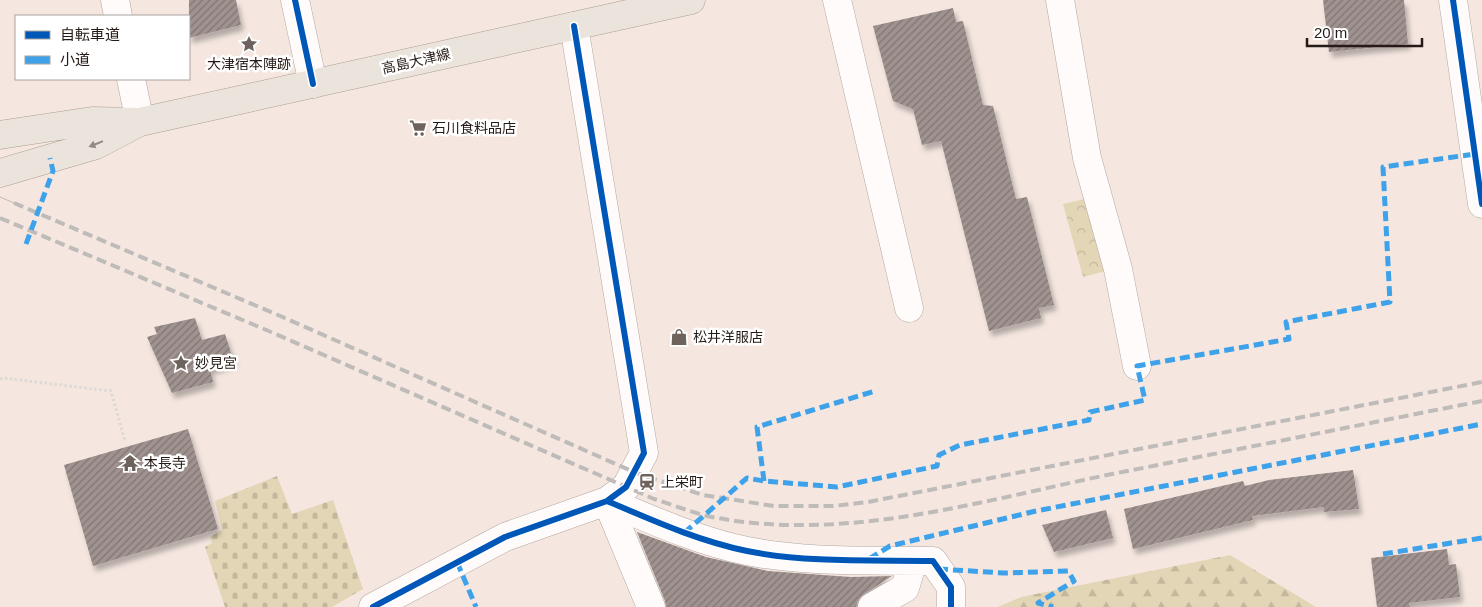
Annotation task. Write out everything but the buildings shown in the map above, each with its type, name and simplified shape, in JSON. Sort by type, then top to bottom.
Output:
[{"type":"main road","name":"高島大津線","points":[[0,172],[96,144],[140,122],[574,26],[663,3],[691,0]]},
{"type":"main road","name":"高島大津線","points":[[0,135],[92,120],[140,122]]},
{"type":"street","points":[[115,0],[118,15]]},
{"type":"street","points":[[295,0],[312,84]]},
{"type":"street","points":[[836,0],[909,308]]},
{"type":"street","points":[[1060,0],[1087,158],[1118,269],[1137,366]]},
{"type":"street","points":[[1453,0],[1482,204]]},
{"type":"street","points":[[373,607],[505,537],[607,501],[626,487],[644,453],[574,26]]},
{"type":"street","points":[[131,80],[140,122]]},
{"type":"street","points":[[607,501],[684,533],[746,551],[806,559],[932,561],[951,587],[951,607]]},
{"type":"street","points":[[607,501],[651,607]]},
{"type":"street","points":[[872,607],[904,588],[913,561]]},
{"type":"path","points":[[0,379],[111,391],[125,441]]},
{"type":"green space","points":[[1093,197],[1113,269],[1083,277],[1063,204]]},
{"type":"green space","points":[[277,476],[292,514],[333,500],[363,589],[332,607],[225,607],[205,547],[212,543],[210,537],[222,530],[215,501]]},
{"type":"green space","points":[[1230,555],[1316,607],[998,607],[1021,597]]},
{"type":"tram line","points":[[0,197],[14,203]]},
{"type":"railway","points":[[14,203],[278,315],[634,472],[703,495],[774,506],[833,506],[868,502],[1482,382]]},
{"type":"railway","points":[[0,218],[271,332],[654,499],[707,516],[758,523],[809,525],[911,516],[1482,401]]},
{"type":"marked path","points":[[684,533],[747,478],[837,487],[937,466],[939,455],[960,445],[1089,420],[1090,412],[1145,400],[1137,366],[1289,339],[1286,322],[1390,302],[1383,167],[1475,154]]},
{"type":"marked path","points":[[26,244],[53,171],[50,158]]},
{"type":"marked path","points":[[764,481],[757,427],[875,391]]},
{"type":"marked path","points":[[869,559],[890,546],[1036,511],[1482,424]]},
{"type":"marked path","points":[[1383,554],[1482,538]]},
{"type":"marked path","points":[[457,562],[476,607]]},
{"type":"marked path","points":[[938,569],[1004,573],[1068,571],[1074,581],[1038,603],[1053,607]]},
{"type":"cycle path","points":[[295,0],[313,84]]},
{"type":"cycle path","points":[[1453,0],[1482,204]]},
{"type":"cycle path","points":[[373,607],[505,537],[607,501],[626,487],[644,453],[574,26]]},
{"type":"cycle path","points":[[607,501],[693,536],[747,551],[816,559],[933,561],[951,587],[951,607]]},
{"type":"place","name":"大津宿本陣跡","points":[[249,44]]},
{"type":"place","name":"石川食料品店","points":[[418,128]]},
{"type":"place","name":"松井洋服店","points":[[679,337]]},
{"type":"place","name":"妙見宮","points":[[181,363]]},
{"type":"place","name":"本長寺","points":[[130,463]]},
{"type":"place","name":"上栄町","points":[[647,482]]}]
